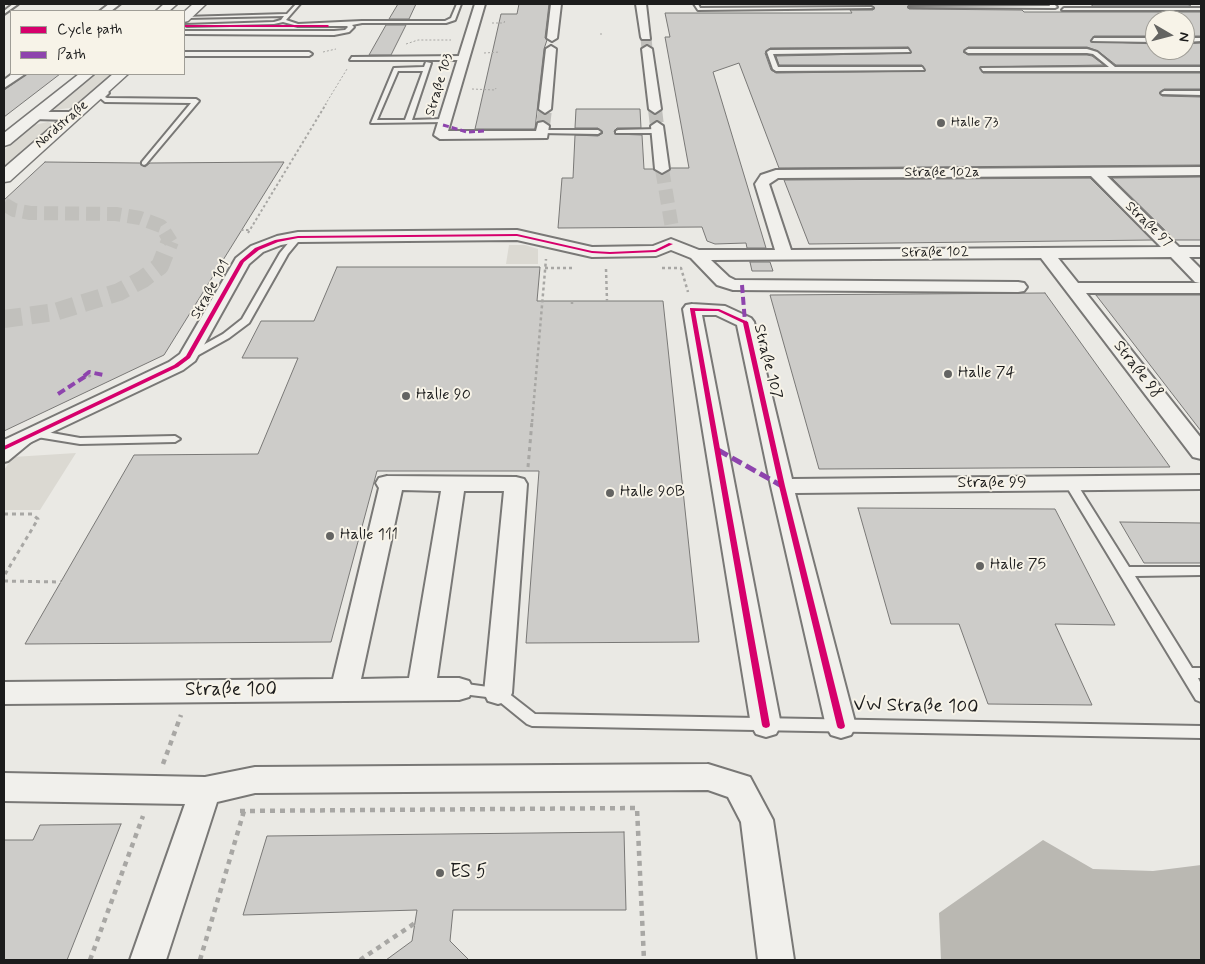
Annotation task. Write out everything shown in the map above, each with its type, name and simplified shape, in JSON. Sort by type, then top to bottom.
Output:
[{"type":"street","points":[[186,21],[200,4]]},
{"type":"street","name":"Straße 103","points":[[480,4],[440,136],[542,131]]},
{"type":"street","points":[[545,109],[556,4]]},
{"type":"street","points":[[641,4],[655,109]]},
{"type":"street","points":[[4,85],[18,75]]},
{"type":"street","name":"Nordstraße","points":[[4,141],[86,75]]},
{"type":"street","name":"Nordstraße","points":[[9,172],[120,75]]},
{"type":"street","points":[[36,116],[72,116]]},
{"type":"street","points":[[4,135],[19,129]]},
{"type":"street","points":[[657,129],[662,168]]},
{"type":"street","name":"Straße 102a","points":[[784,255],[762,184],[766,178],[776,174],[1201,171]]},
{"type":"street","points":[[4,185],[9,172]]},
{"type":"street","name":"Straße 97","points":[[1095,172],[1201,278]]},
{"type":"street","name":"Straße 101","points":[[4,448],[176,366],[188,357],[242,261],[257,249],[277,241],[298,236],[530,237],[592,252],[610,253],[656,251],[671,236]]},
{"type":"street","name":"Straße 102","points":[[671,236],[697,255],[723,281],[742,285],[1018,287]]},
{"type":"street","name":"Straße 98","points":[[1045,252],[1201,452]]},
{"type":"street","name":"Straße 102","points":[[697,255],[1201,252]]},
{"type":"street","points":[[1073,288],[1201,288]]},
{"type":"street","points":[[692,309],[766,725]]},
{"type":"street","name":"Straße 107","points":[[692,309],[719,310],[745,322],[782,486],[841,726]]},
{"type":"street","name":"Straße 99","points":[[782,486],[1201,482]]},
{"type":"street","points":[[344,690],[390,483],[516,484],[498,693]]},
{"type":"street","points":[[421,689],[454,483]]},
{"type":"street","name":"Straße 100","points":[[4,693],[459,689]]},
{"type":"street","points":[[4,787],[205,790],[255,780],[708,777],[739,787],[757,820],[776,960]]},
{"type":"street","points":[[148,960],[205,790]]},
{"type":"lane","points":[[4,13],[16,4]]},
{"type":"lane","points":[[186,21],[205,4]]},
{"type":"lane","points":[[283,21],[298,4]]},
{"type":"lane","points":[[186,21],[328,27],[362,22],[451,21],[459,4]]},
{"type":"lane","points":[[696,4],[698,9],[871,8]]},
{"type":"lane","points":[[911,7],[1054,7],[1051,4]]},
{"type":"lane","points":[[1064,9],[1201,9]]},
{"type":"lane","points":[[186,21],[288,15]]},
{"type":"lane","points":[[186,21],[267,24],[283,21],[290,24],[328,27],[334,33]]},
{"type":"lane","points":[[185,34],[334,33],[347,31],[352,27],[348,24]]},
{"type":"lane","points":[[1094,40],[1145,40]]},
{"type":"lane","points":[[968,51],[1067,51],[1095,53],[1114,69]]},
{"type":"lane","points":[[1043,51],[1050,57]]},
{"type":"lane","points":[[1067,51],[1074,57]]},
{"type":"lane","points":[[908,52],[770,52],[776,69],[922,69]]},
{"type":"lane","points":[[185,54],[309,54]]},
{"type":"lane","points":[[408,121],[430,58]]},
{"type":"lane","points":[[352,59],[463,58]]},
{"type":"lane","points":[[1140,69],[1130,62],[1148,62]]},
{"type":"lane","points":[[1056,63],[1064,69]]},
{"type":"lane","points":[[1081,63],[1088,69]]},
{"type":"lane","points":[[426,69],[396,69],[373,122],[444,121]]},
{"type":"lane","points":[[983,70],[1201,69]]},
{"type":"lane","points":[[104,89],[106,93],[102,97],[105,100],[196,102],[144,163]]},
{"type":"lane","points":[[1164,93],[1201,93]]},
{"type":"lane","points":[[618,132],[657,129]]},
{"type":"lane","points":[[542,131],[598,132]]},
{"type":"lane","points":[[188,357],[226,336],[246,321],[274,276],[284,253],[298,236]]},
{"type":"lane","points":[[4,459],[35,433],[80,440],[175,439]]},
{"type":"lane","points":[[1072,484],[1125,572],[1195,673],[1201,696]]},
{"type":"lane","points":[[1125,572],[1201,571]]},
{"type":"lane","points":[[459,689],[498,693]]},
{"type":"lane","name":"VW Straße 100","points":[[498,693],[532,720],[1201,732]]},
{"type":"path","points":[[601,33],[601,38]]},
{"type":"path","points":[[403,45],[418,40],[469,40]]},
{"type":"path","points":[[309,54],[338,49]]},
{"type":"path","points":[[246,236],[267,197],[352,59]]},
{"type":"path","points":[[323,100],[328,100]]},
{"type":"path","points":[[252,213],[259,214]]},
{"type":"path","points":[[241,230],[249,230]]},
{"type":"path","points":[[516,484],[527,477],[547,241]]},
{"type":"path","points":[[545,268],[580,268]]},
{"type":"path","points":[[597,268],[615,268]]},
{"type":"path","points":[[653,268],[681,268],[692,309]]},
{"type":"path","points":[[606,279],[607,301]]},
{"type":"path","points":[[4,514],[32,514],[38,519],[4,576]]},
{"type":"path","points":[[4,581],[61,582]]},
{"type":"path","points":[[90,960],[190,691]]},
{"type":"path","points":[[200,960],[244,811],[637,808],[644,960]]},
{"type":"path","points":[[360,960],[415,923]]},
{"type":"shaded area","points":[[93,75],[113,75],[76,107],[55,110],[53,108]]},
{"type":"shaded area","points":[[48,122],[53,124],[52,127],[4,168],[4,150],[34,125]]},
{"type":"shaded area","points":[[509,245],[525,245],[538,249],[538,264],[506,264]]},
{"type":"shaded area","points":[[76,453],[40,510],[4,510],[4,470],[13,457]]},
{"type":"shaded area","points":[[1043,840],[1093,869],[1153,871],[1201,865],[1201,960],[941,960],[939,913]]},
{"type":"building","points":[[398,4],[416,4],[409,19],[389,19]]},
{"type":"building","points":[[519,4],[549,4],[545,38],[547,40],[544,49],[535,129],[475,129],[501,14],[517,14]]},
{"type":"building","points":[[845,4],[1015,4],[909,5],[907,7],[909,9],[1022,10],[1024,12],[1145,12],[1145,36],[1094,36],[1090,41],[1145,44],[1145,60],[1195,60],[1195,43],[1201,43],[1201,65],[1116,65],[1098,51],[1087,47],[968,47],[963,52],[968,55],[1087,55],[1092,56],[1104,65],[980,67],[983,73],[1201,73],[1201,89],[1164,89],[1159,93],[1162,96],[1201,97],[1201,165],[779,168],[739,63],[713,72],[766,248],[747,248],[746,243],[715,244],[707,241],[702,227],[558,228],[562,178],[573,178],[575,135],[598,136],[603,133],[598,128],[575,128],[576,109],[640,109],[641,128],[617,128],[614,131],[615,134],[642,135],[644,169],[653,169],[663,175],[671,168],[689,168],[665,37],[670,37],[665,13],[852,13],[850,10],[873,10],[875,8],[871,5]],"holes":[[[908,47],[911,53],[776,56],[779,65],[922,65],[925,71],[776,73],[771,70],[765,53],[770,48]]]},
{"type":"building","points":[[1090,4],[1187,4],[1191,6],[1093,6]]},
{"type":"building","points":[[1195,12],[1201,12],[1201,36],[1195,36]]},
{"type":"building","points":[[386,25],[406,25],[391,55],[369,55]]},
{"type":"building","points":[[26,75],[59,75],[4,117],[4,90]]},
{"type":"building","points":[[45,162],[140,163],[145,167],[150,163],[284,162],[164,355],[4,431],[4,200]]},
{"type":"building","points":[[1201,177],[1201,240],[1175,240],[1112,178]]},
{"type":"building","points":[[1090,178],[1152,240],[809,244],[784,180]]},
{"type":"building","points":[[750,262],[770,262],[773,271],[752,271]]},
{"type":"building","points":[[337,267],[540,267],[537,301],[663,301],[699,642],[526,643],[539,471],[377,471],[331,642],[25,644],[134,455],[258,454],[298,358],[242,358],[261,321],[314,321]]},
{"type":"building","name":"Halle 74","points":[[1045,293],[1170,467],[819,469],[770,295]]},
{"type":"building","points":[[1096,295],[1201,295],[1201,431]]},
{"type":"building","name":"Halle 75","points":[[858,508],[1055,509],[1115,625],[1055,624],[1092,705],[988,704],[959,624],[891,624]]},
{"type":"building","points":[[1120,522],[1201,523],[1201,563],[1144,563]]},
{"type":"building","points":[[121,824],[67,960],[4,960],[4,840],[33,840],[40,825]]},
{"type":"building","name":"ES 5","points":[[624,832],[626,910],[453,910],[450,941],[469,960],[386,960],[412,941],[417,910],[243,915],[267,836]]},
{"type":"tunnel","points":[[646,37],[647,49]]},
{"type":"tunnel","points":[[543,126],[545,109]]},
{"type":"tunnel","points":[[655,109],[657,126]]},
{"type":"tunnel","points":[[662,169],[672,228]]},
{"type":"tunnel","points":[[4,204],[14,210],[30,213],[116,214],[140,218],[161,226],[171,242]]},
{"type":"tunnel","points":[[4,319],[55,312],[119,292],[143,279],[160,266],[170,241]]},
{"type":"marked path","points":[[443,125],[467,132],[486,131]]},
{"type":"marked path","points":[[742,285],[745,322]]},
{"type":"marked path","points":[[84,376],[89,372],[104,375]]},
{"type":"marked path","points":[[58,394],[86,376]]},
{"type":"marked path","points":[[718,450],[782,486]]},
{"type":"cycle path","points":[[185,26],[328,26]]},
{"type":"cycle path","points":[[4,448],[176,366],[188,357],[242,261],[257,249],[277,241],[298,237],[517,235],[592,252],[610,253],[656,251],[671,244]]},
{"type":"cycle path","points":[[766,725],[692,309],[719,310],[745,322],[782,486],[841,726]]},
{"type":"place","name":"Halle 73","points":[[941,123]]},
{"type":"place","name":"Halle 74","points":[[948,374]]},
{"type":"place","name":"Halle 90","points":[[406,396]]},
{"type":"place","name":"Halle 90B","points":[[610,493]]},
{"type":"place","name":"Halle 111","points":[[330,536]]},
{"type":"place","name":"Halle 75","points":[[980,566]]},
{"type":"place","name":"ES 5","points":[[440,873]]}]
